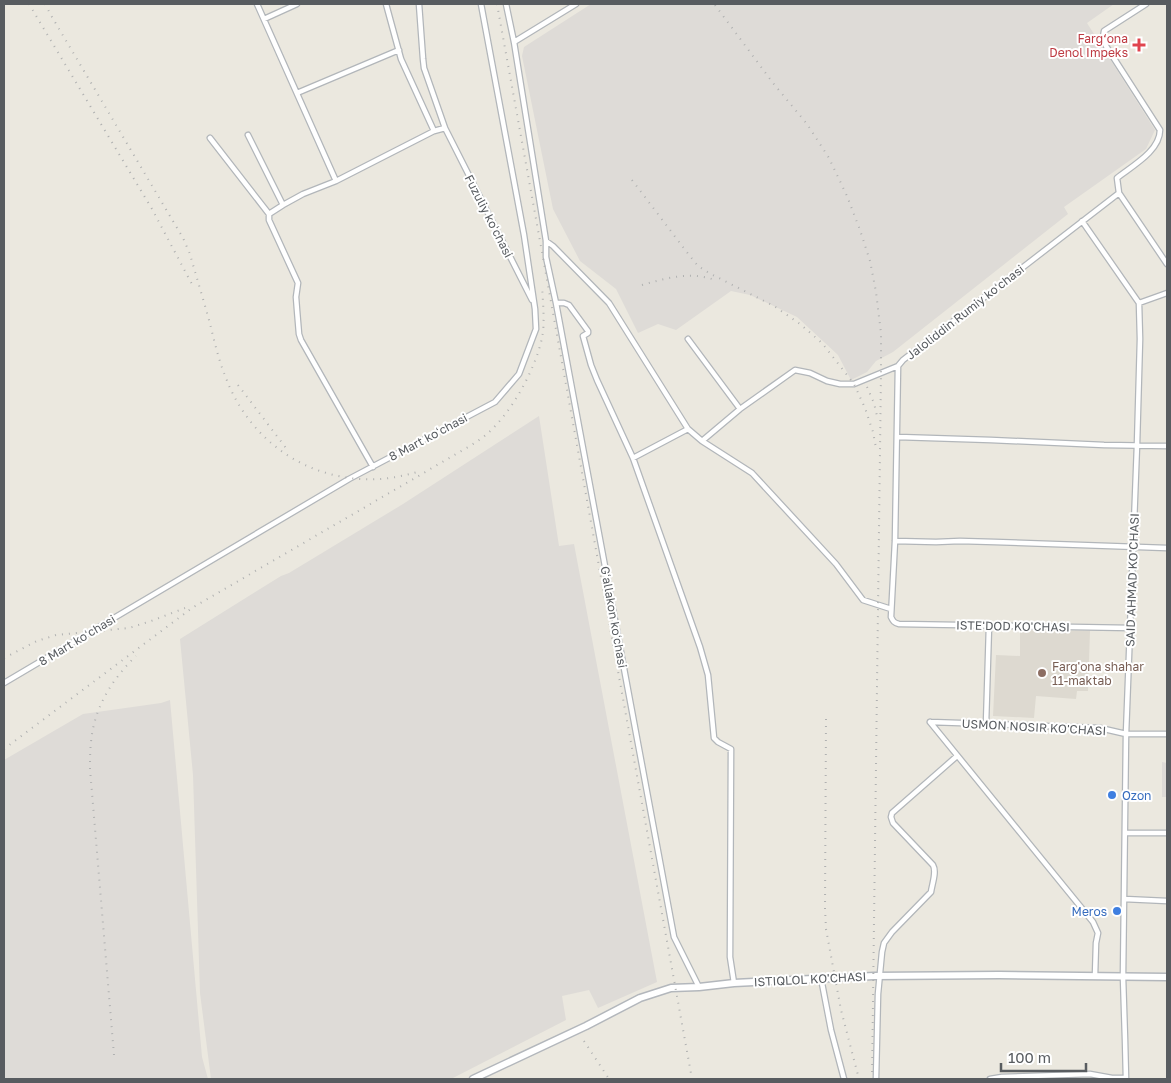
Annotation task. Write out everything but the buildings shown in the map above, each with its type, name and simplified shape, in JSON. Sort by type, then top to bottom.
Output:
[{"type":"main road","name":"ISTIQLOL KO'CHASI","points":[[474,1079],[640,998],[670,988],[880,976],[998,975],[1167,978]]},
{"type":"street","points":[[257,4],[336,180]]},
{"type":"street","points":[[264,19],[297,4]]},
{"type":"street","points":[[386,4],[401,59],[434,131]]},
{"type":"street","name":"Fuzuliy koʻchasi","points":[[418,4],[423,59],[428,81],[444,128],[534,304]]},
{"type":"street","name":"8 Mart koʻchasi","points":[[4,683],[349,479],[495,402],[519,374],[536,329],[534,304],[524,235],[481,4]]},
{"type":"street","name":"Gʻallakon koʻchasi","points":[[506,4],[514,42],[546,242],[546,257],[674,936],[699,987]]},
{"type":"street","points":[[514,42],[576,4]]},
{"type":"street","points":[[1146,4],[1104,31],[1102,37],[1160,130],[1159,140],[1151,151],[1117,178],[1119,193],[1167,264]]},
{"type":"street","points":[[297,93],[399,50]]},
{"type":"street","points":[[269,214],[303,194],[336,180],[434,131],[444,128]]},
{"type":"street","points":[[248,135],[283,205]]},
{"type":"street","points":[[210,138],[269,214],[269,220],[298,283],[296,297],[301,340],[373,467]]},
{"type":"street","name":"Jaloliddin Rumiy koʻchasi","points":[[895,624],[891,610],[898,437],[898,366],[903,360],[1119,193]]},
{"type":"street","points":[[1082,221],[1139,303],[1167,293]]},
{"type":"street","points":[[546,242],[553,246],[609,303],[688,429],[702,441],[752,473],[836,564],[863,600],[891,610]]},
{"type":"street","points":[[556,303],[564,302],[569,305],[587,329],[588,332],[583,335],[583,338],[591,365],[633,458],[700,647],[708,675],[714,738],[730,749],[730,957],[734,983]]},
{"type":"street","name":"SAID AHMAD KO'CHASI","points":[[1126,1079],[1123,977],[1126,734],[1134,547],[1140,339],[1139,303]]},
{"type":"street","points":[[688,339],[740,409]]},
{"type":"street","points":[[702,441],[740,409],[795,370],[827,381],[840,384],[854,384],[898,366]]},
{"type":"street","points":[[633,458],[688,429]]},
{"type":"street","points":[[898,437],[1167,446]]},
{"type":"street","points":[[895,541],[977,541],[1167,548]]},
{"type":"street","name":"ISTE'DOD KO'CHASI","points":[[895,624],[1131,628]]},
{"type":"street","points":[[986,724],[989,626]]},
{"type":"street","name":"USMON NOSIR KO'CHASI","points":[[957,756],[930,722],[1100,728],[1126,734],[1167,734]]},
{"type":"street","points":[[876,1079],[878,994],[884,943],[892,932],[931,892],[935,870],[933,865],[893,822],[891,815],[957,756],[1094,922],[1098,933],[1095,976]]},
{"type":"street","points":[[1125,833],[1167,833]]},
{"type":"street","points":[[1124,899],[1167,901]]},
{"type":"street","points":[[821,978],[844,1079]]},
{"type":"street","points":[[990,1079],[1090,1074],[1111,1079],[1126,1079]]},
{"type":"shaded area","points":[[591,4],[1114,4],[1087,23],[1155,130],[1146,149],[1064,207],[1068,214],[893,352],[876,361],[867,372],[851,380],[838,355],[797,317],[750,295],[731,291],[676,330],[658,324],[638,333],[616,289],[580,261],[553,209],[522,56],[524,47]]},
{"type":"shaded area","points":[[539,416],[559,546],[574,544],[657,982],[598,1008],[589,990],[562,996],[566,1020],[451,1079],[211,1079],[200,993],[193,775],[180,639],[281,576],[403,504]]},
{"type":"shaded area","name":"Farg'ona shahar 11-maktab","points":[[1020,630],[1090,631],[1088,691],[1077,691],[1076,699],[1036,696],[1034,718],[993,716],[996,655],[1020,656]]},
{"type":"shaded area","points":[[170,700],[202,1057],[208,1079],[4,1079],[4,760],[83,714],[161,703]]},
{"type":"shaded area","points":[[1162,762],[1167,763],[1167,797],[1162,797]]},
{"type":"railway","points":[[29,4],[152,209],[194,288]]},
{"type":"railway","points":[[45,4],[183,238],[190,254],[223,371],[241,409],[251,422],[262,435],[289,456],[332,475],[356,479],[380,479],[417,472]]},
{"type":"railway","points":[[497,4],[692,1079]]},
{"type":"railway","points":[[715,5],[773,83],[807,124],[829,158],[847,196],[860,230],[870,261],[876,292],[881,333],[881,373],[872,1079]]},
{"type":"railway","points":[[632,180],[698,266],[774,306],[800,324],[822,343],[854,384],[865,408],[876,448]]},
{"type":"railway","points":[[642,285],[669,278],[688,276],[706,277],[715,280]]},
{"type":"railway","points":[[4,749],[192,608],[465,449],[487,434],[514,402],[528,377],[539,350],[543,332],[544,313],[542,287]]},
{"type":"railway","points":[[238,385],[286,448]]},
{"type":"railway","points":[[867,387],[877,416]]},
{"type":"railway","points":[[4,658],[37,641],[56,635],[129,628],[185,608]]},
{"type":"railway","points":[[114,1055],[90,769],[90,749],[93,729],[100,706],[119,674],[136,656]]},
{"type":"railway","points":[[826,719],[826,929],[841,1010],[859,1079]]},
{"type":"railway","points":[[584,1041],[609,1079]]},
{"type":"place","name":"Farg‘ona Denol Impeks","points":[[1139,45]]},
{"type":"place","name":"Farg'ona shahar 11-maktab","points":[[1042,673]]},
{"type":"place","name":"Ozon","points":[[1112,795]]},
{"type":"place","name":"Meros","points":[[1117,911]]}]
